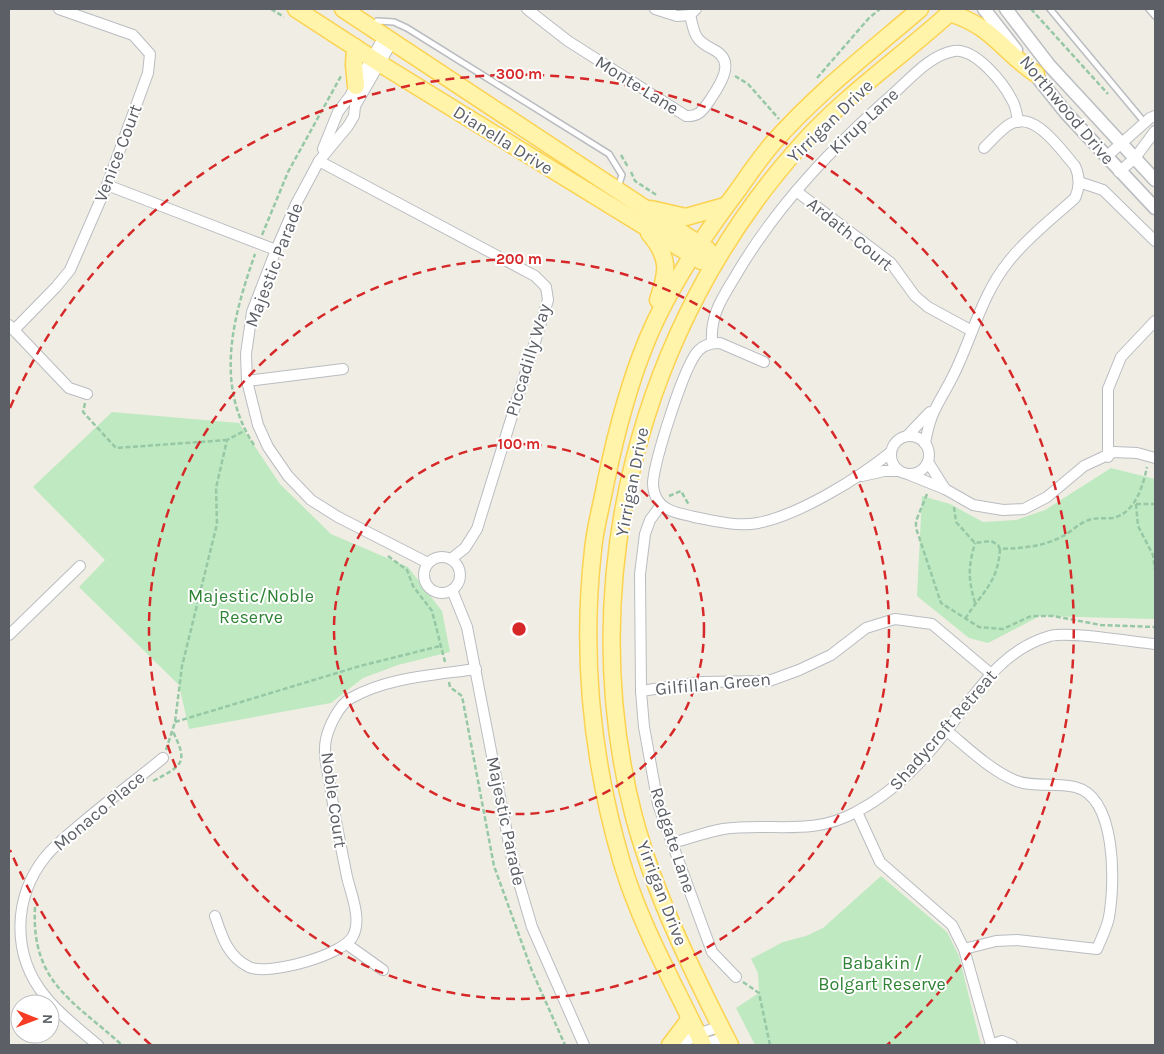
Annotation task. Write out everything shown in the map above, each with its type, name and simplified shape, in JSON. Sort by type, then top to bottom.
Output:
[{"type":"main road","name":"Dianella Drive","points":[[343,9],[384,34],[617,189],[646,209],[696,250],[715,262]]},
{"type":"main road","name":"Yirrigan Drive","points":[[701,1042],[648,930],[622,865],[599,768],[590,706],[588,609],[593,546],[614,442],[627,393],[648,338],[696,250],[725,206],[771,145],[814,100],[920,9]]},
{"type":"main road","name":"Yirrigan Drive","points":[[726,1036],[664,905],[635,818],[621,748],[615,700],[612,610],[617,556],[636,446],[648,407],[681,323],[715,262],[747,213],[801,145],[952,11]]},
{"type":"main road","points":[[952,11],[991,33],[1018,62],[1036,74]]},
{"type":"main road","name":"Dianella Drive","points":[[293,15],[355,48],[638,223],[696,250]]},
{"type":"main road","points":[[355,48],[356,86]]},
{"type":"main road","points":[[646,209],[686,217],[725,206]]},
{"type":"main road","points":[[627,393],[630,366],[667,275],[665,259],[659,246],[638,223]]},
{"type":"main road","points":[[670,1045],[688,1020],[688,1015]]},
{"type":"street","name":"Venice Court","points":[[11,328],[56,288],[70,270],[107,185],[148,73],[150,54],[133,35],[59,9]]},
{"type":"street","name":"Monte Lane","points":[[528,9],[568,40],[686,116],[699,114],[703,110],[725,74]]},
{"type":"street","points":[[655,9],[671,16],[693,12],[697,36],[702,43],[722,55],[725,61],[725,74]]},
{"type":"street","name":"Northwood Drive","points":[[984,9],[1066,113],[1119,172],[1155,208]]},
{"type":"street","name":"Northwood Drive","points":[[1006,9],[1049,65],[1155,180]]},
{"type":"street","name":"Majestic Parade","points":[[384,34],[376,61],[355,106],[354,116],[348,126],[322,156],[296,204],[276,250],[252,312],[246,354],[247,381],[258,425],[268,447],[283,469],[311,500],[338,518],[374,534],[428,563]]},
{"type":"street","name":"Kirup Lane","points":[[712,343],[716,308],[757,240],[796,191],[845,136],[935,57],[946,53],[964,51],[974,55],[1012,98],[1018,122]]},
{"type":"street","name":"Majestic Parade","points":[[322,156],[334,118],[376,61]]},
{"type":"street","points":[[1106,157],[1121,142],[1155,116]]},
{"type":"street","points":[[925,444],[928,421],[952,377],[988,295],[1009,260],[1075,198],[1079,182],[1075,166],[1037,125],[1028,122],[1018,122],[1008,125],[984,148]]},
{"type":"street","points":[[1119,172],[1135,158],[1155,131]]},
{"type":"street","name":"Piccadilly Way","points":[[322,156],[536,276],[546,287],[548,300],[477,529],[465,548],[451,559]]},
{"type":"street","points":[[1079,182],[1103,190],[1155,241]]},
{"type":"street","points":[[107,185],[276,250]]},
{"type":"street","name":"Ardath Court","points":[[796,191],[891,263],[915,296],[928,307],[972,331]]},
{"type":"street","points":[[1108,457],[1108,389],[1121,357],[1155,321]]},
{"type":"street","points":[[11,328],[69,388],[87,394]]},
{"type":"street","points":[[764,362],[730,346],[712,343],[698,350],[684,377],[656,466],[653,483],[660,503],[670,511],[738,524],[758,523],[787,514],[856,478],[891,452],[896,442],[907,436],[935,406]]},
{"type":"street","points":[[247,381],[343,368]]},
{"type":"street","points":[[907,436],[918,438],[925,444],[929,454],[928,462],[922,470],[910,475]]},
{"type":"street","points":[[891,452],[892,463],[899,471]]},
{"type":"street","points":[[856,478],[884,471],[899,471],[945,489],[973,505],[1003,510],[1024,509],[1048,497],[1084,466],[1108,457],[1114,452],[1137,453],[1152,457]]},
{"type":"street","points":[[928,462],[945,489]]},
{"type":"street","name":"Redgate Lane","points":[[660,503],[650,520],[645,534],[640,574],[641,691],[644,727],[658,804],[712,952],[736,977]]},
{"type":"street","points":[[436,558],[451,559],[458,566],[460,574],[458,583],[452,590],[439,593],[430,589],[424,577],[428,563],[436,558]]},
{"type":"street","points":[[9,635],[80,566]]},
{"type":"street","name":"Majestic Parade","points":[[452,590],[463,612],[476,669],[512,859],[532,926],[584,1045]]},
{"type":"street","name":"Gilfillan Green","points":[[641,691],[702,682],[769,681],[831,655],[866,628],[896,619],[932,624],[990,673]]},
{"type":"street","name":"Shadycroft Retreat","points":[[672,843],[723,829],[812,828],[842,820],[857,812],[892,790],[947,731],[990,673],[1027,646],[1051,636],[1080,636],[1155,644]]},
{"type":"street","name":"Noble Court","points":[[348,945],[354,935],[356,916],[336,828],[325,755],[326,738],[336,714],[350,698],[393,682],[476,669]]},
{"type":"street","points":[[947,731],[996,771],[1017,781],[1076,787],[1090,796],[1104,814],[1113,872],[1109,918],[1097,949],[1017,940],[996,941],[964,949]]},
{"type":"street","name":"Monaco Place","points":[[98,1045],[45,996],[24,959],[14,926],[26,894],[46,856],[87,819],[163,758]]},
{"type":"street","points":[[857,812],[880,862],[952,925],[964,949],[991,1045],[1002,1041],[1012,1045]]},
{"type":"street","points":[[215,916],[224,944],[235,958],[249,967],[261,971],[333,952],[348,945],[383,970]]},
{"type":"street","points":[[680,1045],[726,1036]]},
{"type":"lane","points":[[1050,9],[1145,123]]},
{"type":"lane","points":[[1149,9],[1155,16]]},
{"type":"lane","points":[[384,34],[377,21],[383,20],[407,28],[609,154],[622,175],[617,189]]},
{"type":"path","points":[[270,9],[293,15]]},
{"type":"path","points":[[814,80],[869,18],[880,9]]},
{"type":"path","points":[[1031,9],[1114,100]]},
{"type":"path","points":[[256,448],[245,431],[236,408],[231,386],[230,358],[237,305],[258,244],[288,172],[342,74]]},
{"type":"path","points":[[725,74],[736,76],[748,84],[780,120],[785,113]]},
{"type":"path","points":[[616,152],[624,157],[635,181],[659,197]]},
{"type":"path","points":[[87,394],[83,412],[116,448],[227,440],[258,425]]},
{"type":"path","points":[[163,758],[175,722],[182,666],[217,524],[216,488],[227,440]]},
{"type":"path","points":[[1000,549],[1037,547],[1064,536],[1087,520],[1112,518],[1123,514],[1134,504],[1143,485],[1152,457]]},
{"type":"path","points":[[921,490],[928,492],[916,521],[916,528],[937,595],[941,603],[979,627],[1003,629],[1031,616],[1053,616],[1102,625],[1155,627]]},
{"type":"path","points":[[660,503],[681,491],[690,507]]},
{"type":"path","points":[[1134,504],[1155,504]]},
{"type":"path","points":[[1134,504],[1138,526],[1151,548],[1155,570]]},
{"type":"path","points":[[954,506],[956,522],[975,543]]},
{"type":"path","points":[[966,619],[975,603],[992,584],[999,567],[1000,549],[998,545],[991,542],[975,543]]},
{"type":"path","points":[[975,543],[969,566],[969,582],[975,603]]},
{"type":"path","points":[[386,555],[407,570],[413,586],[432,611],[448,674]]},
{"type":"path","points":[[175,722],[360,666],[441,646]]},
{"type":"path","points":[[149,784],[174,771],[180,763],[182,750],[172,730]]},
{"type":"path","points":[[35,899],[34,922],[38,955],[46,972],[55,985],[122,1045]]},
{"type":"path","points":[[736,977],[759,993],[770,1045]]},
{"type":"green space","name":"Majestic/Noble Reserve","points":[[112,412],[239,423],[280,484],[331,534],[408,567],[442,611],[450,652],[398,665],[363,678],[331,703],[189,729],[179,685],[79,587],[105,560],[33,487]]},
{"type":"green space","points":[[1111,468],[1155,479],[1155,619],[1040,616],[988,643],[969,638],[917,596],[922,496],[950,504],[983,522],[1016,520],[1045,510]]},
{"type":"green space","name":"Babakin / Bolgart Reserve","points":[[881,876],[947,932],[959,956],[981,1045],[755,1045],[736,1008],[759,993],[758,973],[751,959],[783,942],[806,936],[823,928]]}]
